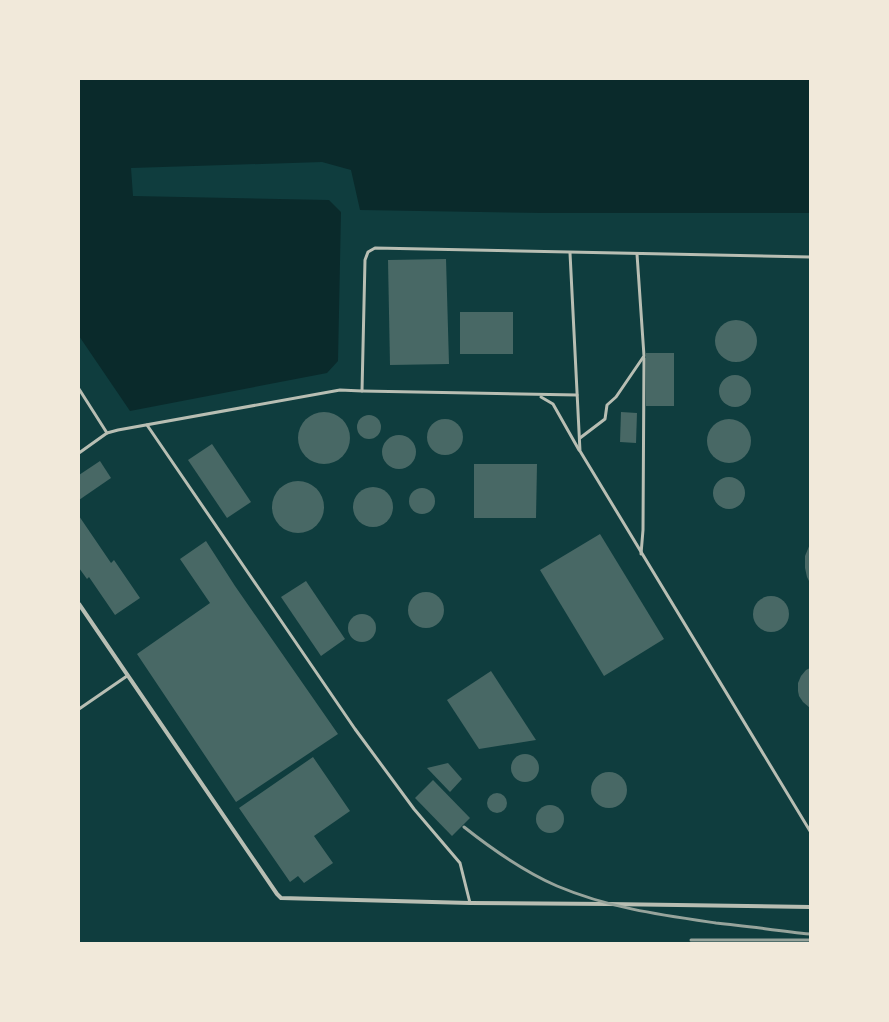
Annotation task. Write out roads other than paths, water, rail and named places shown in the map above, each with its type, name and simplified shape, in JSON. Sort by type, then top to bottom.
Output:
[{"type":"street","points":[[79,604],[281,898],[470,903],[810,907]]},
{"type":"lane","points":[[362,391],[365,260],[368,252],[376,248],[810,257]]},
{"type":"lane","points":[[570,253],[580,451]]},
{"type":"lane","points":[[637,254],[644,356],[643,530],[641,554]]},
{"type":"lane","points":[[580,438],[605,419],[607,405],[616,397],[644,356]]},
{"type":"lane","points":[[79,389],[107,433]]},
{"type":"lane","points":[[79,453],[107,433],[340,390],[578,395]]},
{"type":"lane","points":[[536,395],[545,398],[553,404],[641,554],[810,831]]},
{"type":"lane","points":[[147,425],[355,729],[414,809],[460,862],[470,903]]},
{"type":"lane","points":[[79,709],[128,676]]},
{"type":"water","points":[[79,79],[810,79],[810,213],[543,213],[360,210],[351,170],[322,162],[131,168],[133,196],[329,200],[341,212],[338,361],[327,373],[130,411],[79,336]]},
{"type":"railway","points":[[464,827],[497,852],[532,874],[557,886],[596,900],[635,910],[675,917],[810,934]]},
{"type":"railway","points":[[691,940],[810,940]]}]
